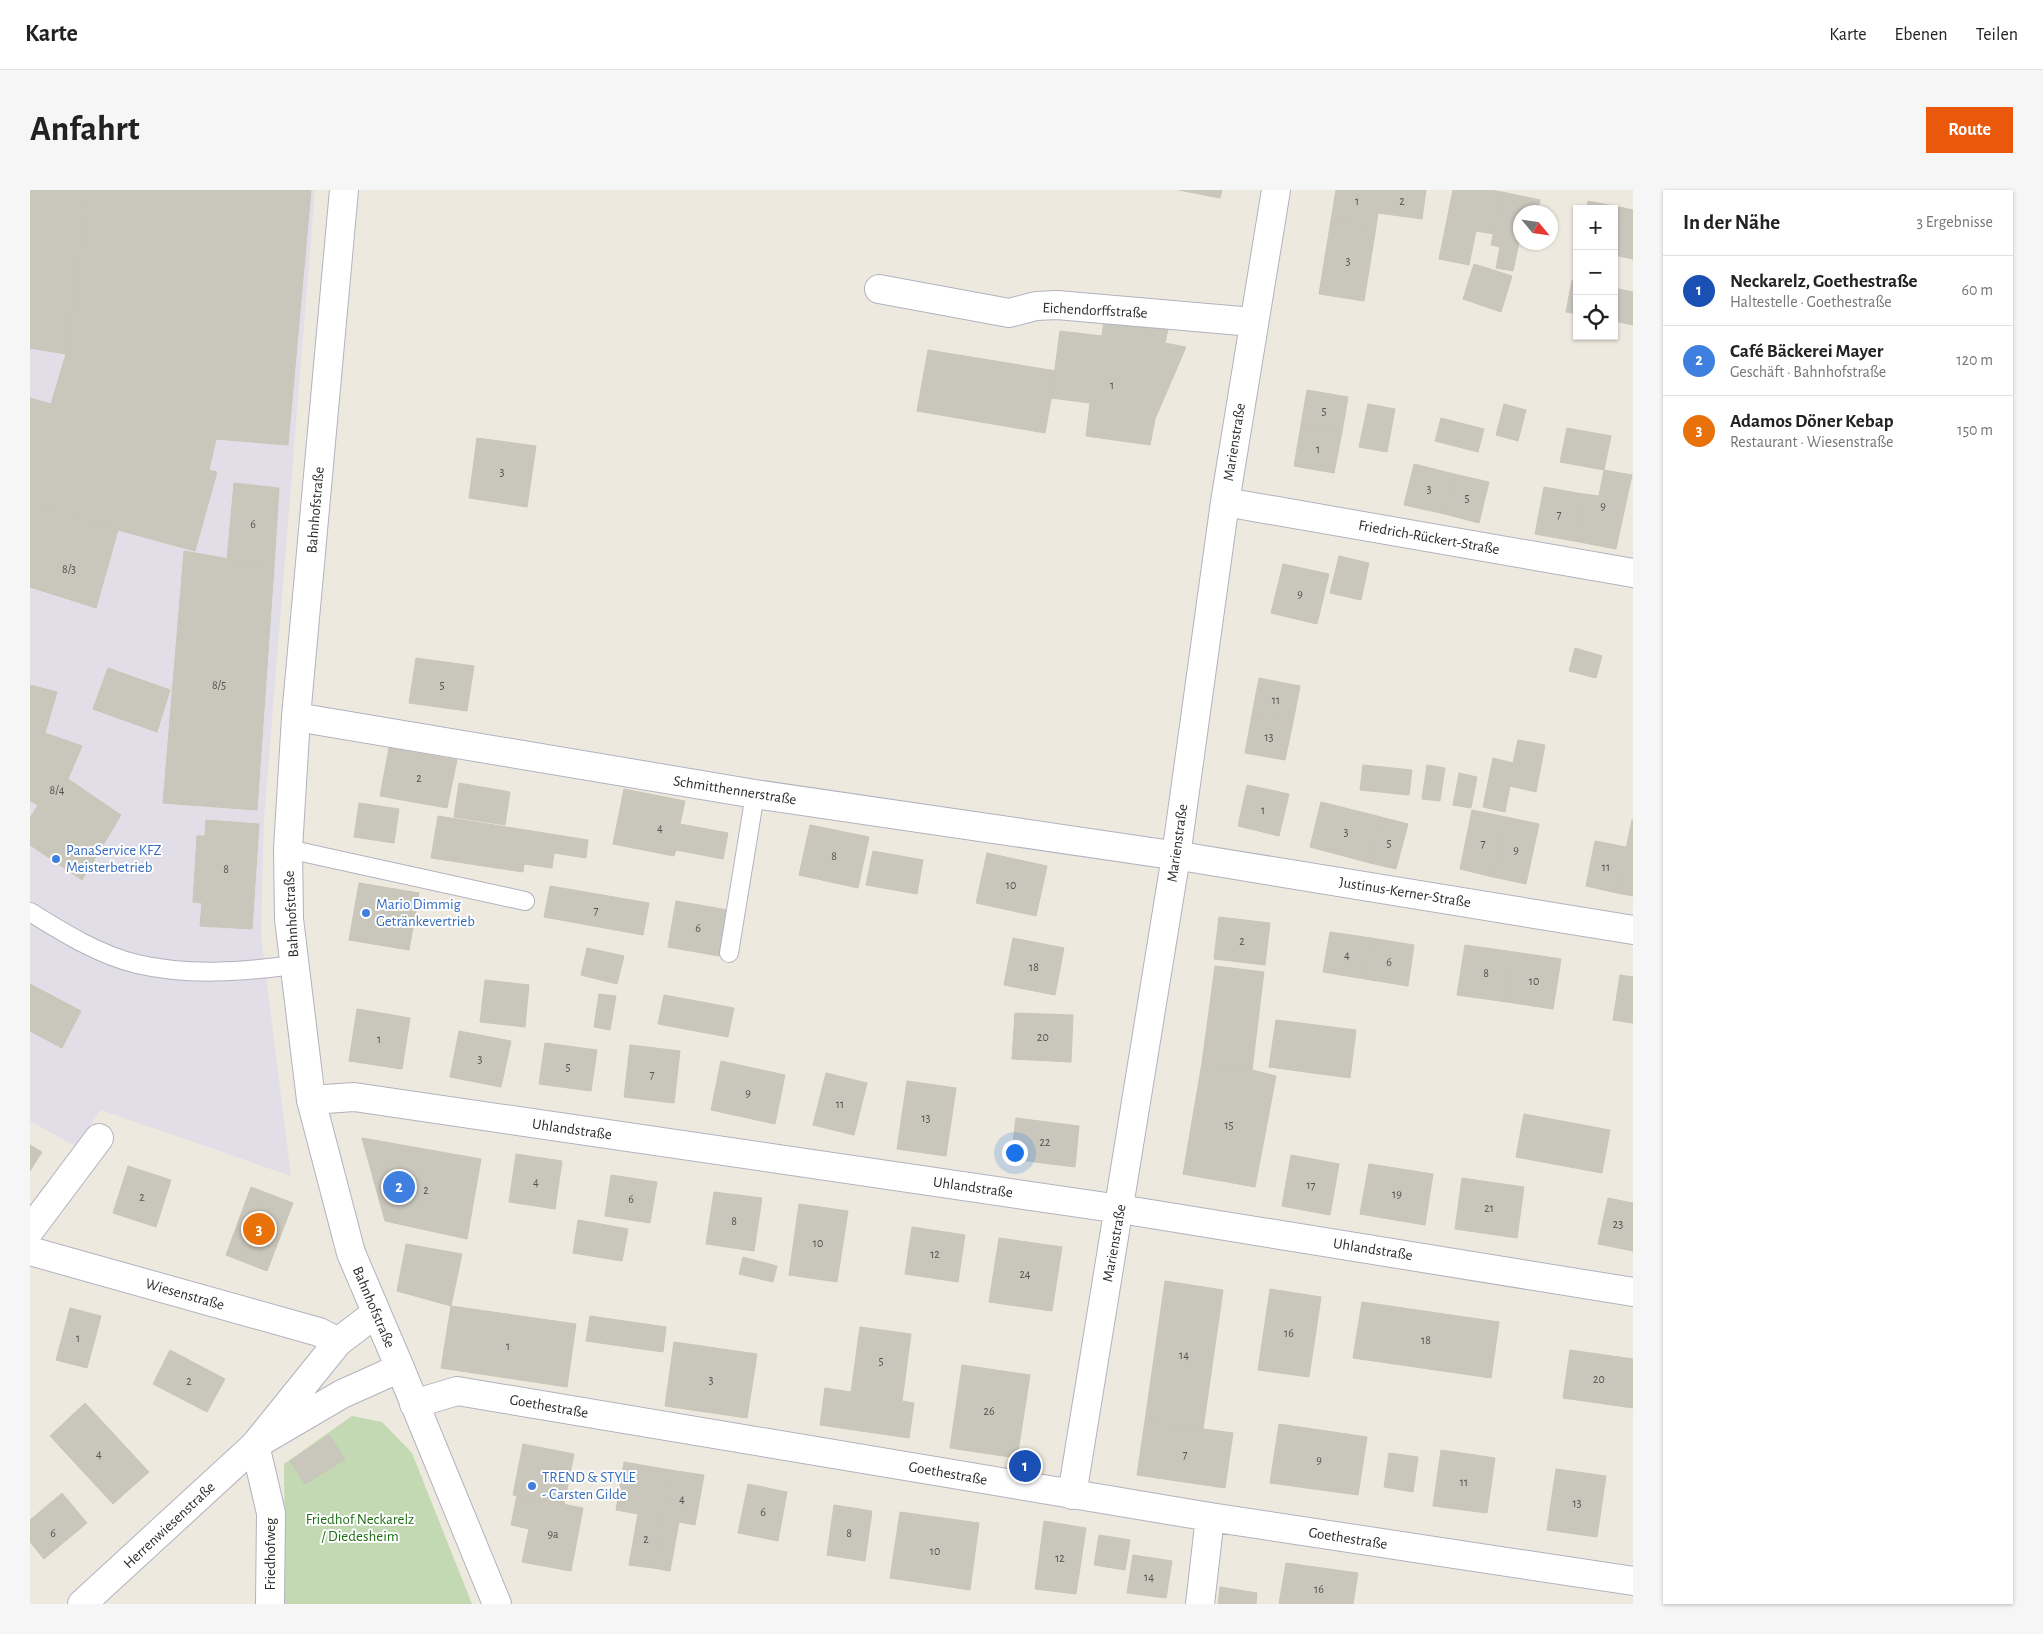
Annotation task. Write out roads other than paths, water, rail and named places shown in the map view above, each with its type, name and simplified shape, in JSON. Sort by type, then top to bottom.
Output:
[{"type":"street","name":"Bahnhofstraße","points":[[344,190],[296,717],[288,849],[289,919],[293,965],[310,1100],[351,1253],[497,1604]]},
{"type":"street","name":"Marienstraße","points":[[1072,1495],[1176,856],[1225,502],[1276,190]]},
{"type":"street","name":"Eichendorffstraße","points":[[879,289],[1009,313],[1036,306],[1057,305],[1253,322]]},
{"type":"street","name":"Friedrich-Rückert-Straße","points":[[1225,502],[1633,573]]},
{"type":"street","name":"Schmitthennerstraße","points":[[296,717],[755,794],[1176,856]]},
{"type":"street","name":"Justinus-Kerner-Straße","points":[[1176,856],[1633,930]]},
{"type":"street","name":"Uhlandstraße","points":[[310,1100],[354,1098],[1120,1208],[1633,1292]]},
{"type":"street","points":[[30,1230],[99,1138]]},
{"type":"street","name":"Wiesenstraße","points":[[30,1251],[319,1332],[338,1342]]},
{"type":"street","name":"Herrenwiesenstraße","points":[[82,1604],[255,1445],[338,1342],[376,1313]]},
{"type":"street","name":"Herrenwiesenstraße","points":[[255,1445],[342,1394],[400,1368]]},
{"type":"street","name":"Goethestraße","points":[[414,1404],[457,1391],[1072,1495],[1633,1581]]},
{"type":"street","name":"Friedhofweg","points":[[255,1445],[271,1513],[270,1604]]},
{"type":"street","points":[[1200,1604],[1210,1517]]},
{"type":"lane","points":[[729,953],[755,794]]},
{"type":"lane","points":[[288,849],[525,901]]},
{"type":"lane","points":[[30,912],[92,946],[136,964],[214,972],[293,965]]},
{"type":"place","name":"PanaService KFZ Meisterbetrieb","points":[[56,859]]},
{"type":"place","name":"Mario Dimmig Getränkevertrieb","points":[[366,913]]},
{"type":"place","name":"Café Bäckerei Mayer","points":[[399,1187]]},
{"type":"place","name":"Adamos Döner Kebap","points":[[259,1229]]},
{"type":"place","name":"Neckarelz, Goethestraße","points":[[1025,1466]]},
{"type":"place","name":"TREND & STYLE - Carsten Gilde","points":[[532,1486]]},
{"type":"park label","name":"Friedhof Neckarelz / Diedesheim","points":[[360,1528]]}]
